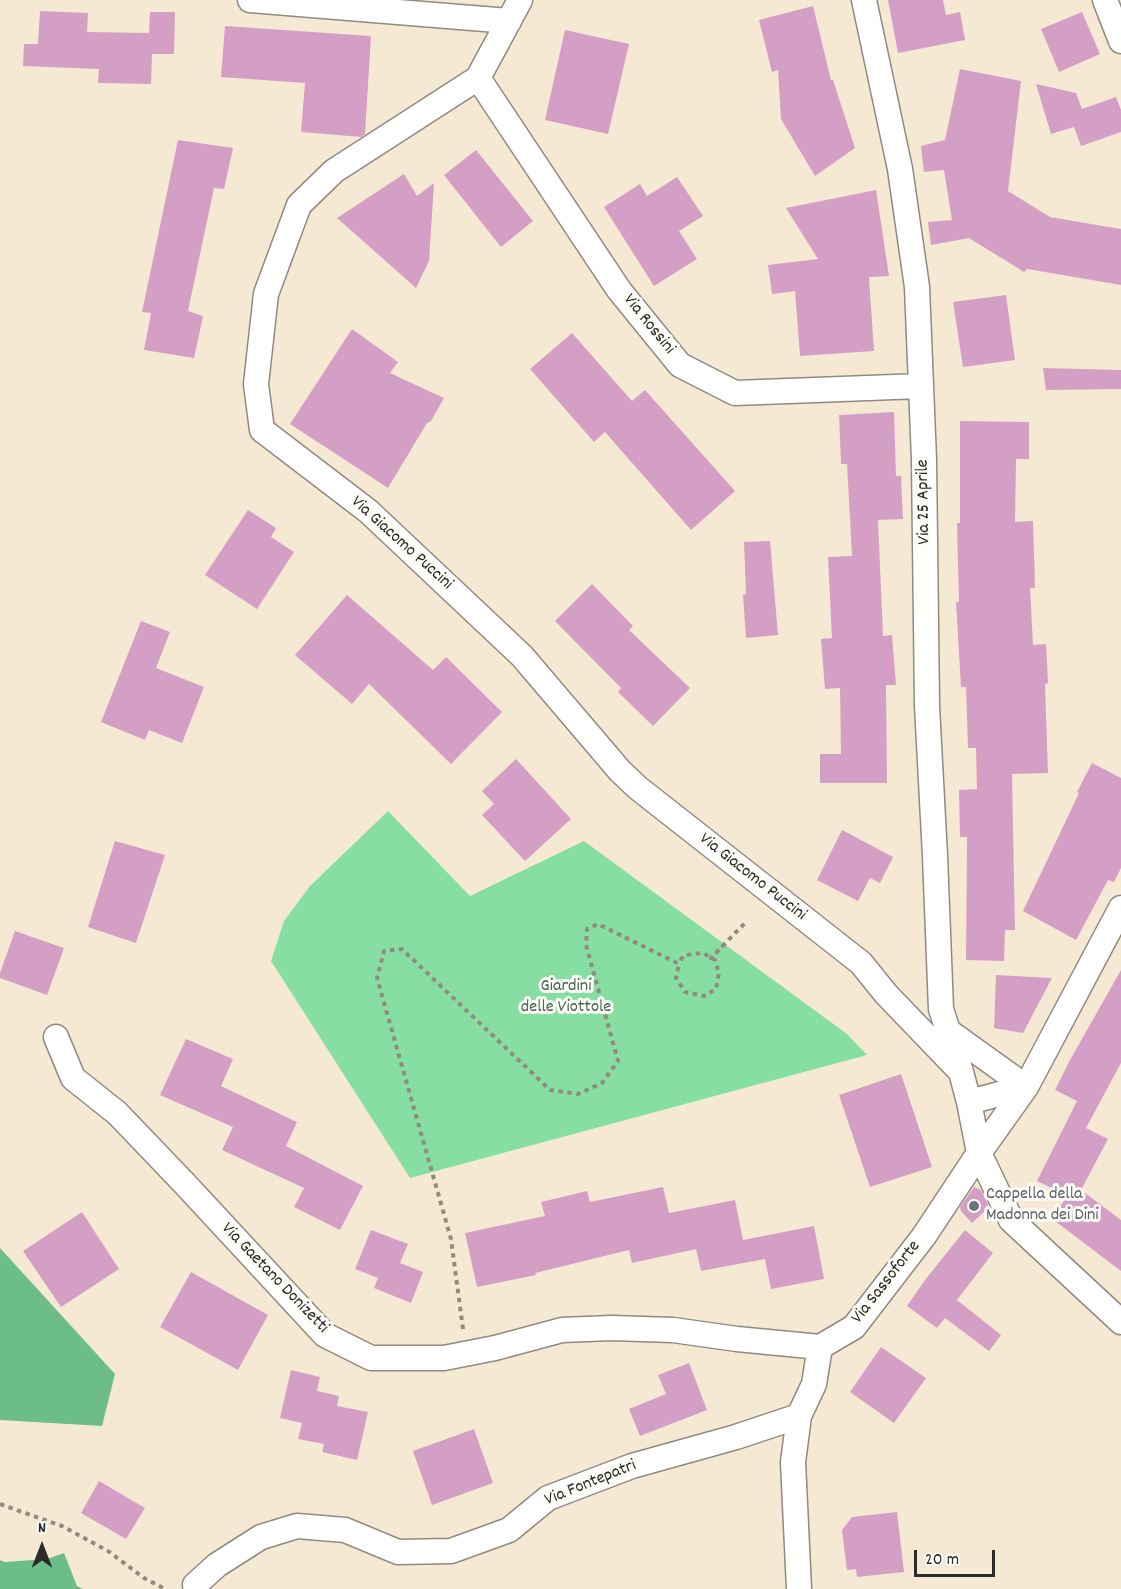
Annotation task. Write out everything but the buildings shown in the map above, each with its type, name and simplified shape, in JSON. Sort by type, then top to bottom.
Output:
[{"type":"street","points":[[250,0],[514,10]]},
{"type":"street","name":"Via 25 Aprile","points":[[864,0],[900,169],[916,287],[924,460],[927,706],[944,1020],[969,1102],[979,1153],[1011,1221],[1121,1322]]},
{"type":"street","points":[[1104,0],[1121,42]]},
{"type":"street","name":"Via Giacomo Puccini","points":[[514,10],[478,78],[334,171],[299,205],[266,294],[256,384],[262,430],[368,511],[522,656],[620,771],[647,796],[861,963],[886,994],[961,1072]]},
{"type":"street","name":"Via Rossini","points":[[478,78],[619,290],[680,365],[735,393],[921,386]]},
{"type":"street","name":"Via Sassoforte","points":[[820,1347],[854,1327],[924,1236],[1026,1087],[1121,908]]},
{"type":"street","points":[[886,994],[944,1020],[1026,1087]]},
{"type":"street","name":"Via Gaetano Donizetti","points":[[56,1037],[73,1078],[124,1121],[325,1335],[371,1358],[444,1358],[495,1348],[562,1330],[611,1328],[673,1330],[820,1347]]},
{"type":"street","points":[[969,1102],[1026,1087]]},
{"type":"street","points":[[799,1589],[793,1462],[799,1416],[814,1384],[820,1347]]},
{"type":"street","name":"Via Fontepatri","points":[[195,1585],[217,1565],[261,1537],[297,1526],[345,1530],[398,1552],[451,1551],[509,1530],[548,1498],[558,1494],[632,1466],[736,1437],[799,1416]]},
{"type":"path","points":[[711,958],[745,923]]},
{"type":"path","points":[[466,1353],[451,1239],[377,978],[384,951],[402,950],[550,1090],[578,1094],[602,1083],[618,1061],[586,945],[587,929],[598,924],[679,964]]},
{"type":"path","points":[[711,958],[725,944]]},
{"type":"path","points":[[703,953],[715,960],[718,973],[716,989],[704,996],[685,992],[676,978],[679,964],[683,956],[703,953]]},
{"type":"path","points":[[0,1504],[62,1526],[108,1551],[144,1578],[165,1589]]},
{"type":"green space","name":"Giardini delle Viottole","points":[[388,811],[470,896],[584,841],[847,1034],[867,1055],[410,1178],[271,961],[284,921],[310,886]]},
{"type":"green space","points":[[0,1248],[115,1374],[102,1426],[0,1420]]},
{"type":"green space","points":[[64,1553],[77,1586],[83,1589],[0,1589],[0,1560],[5,1562],[47,1559]]},
{"type":"place","name":"Cappella della Madonna dei Dini","points":[[974,1206]]}]
